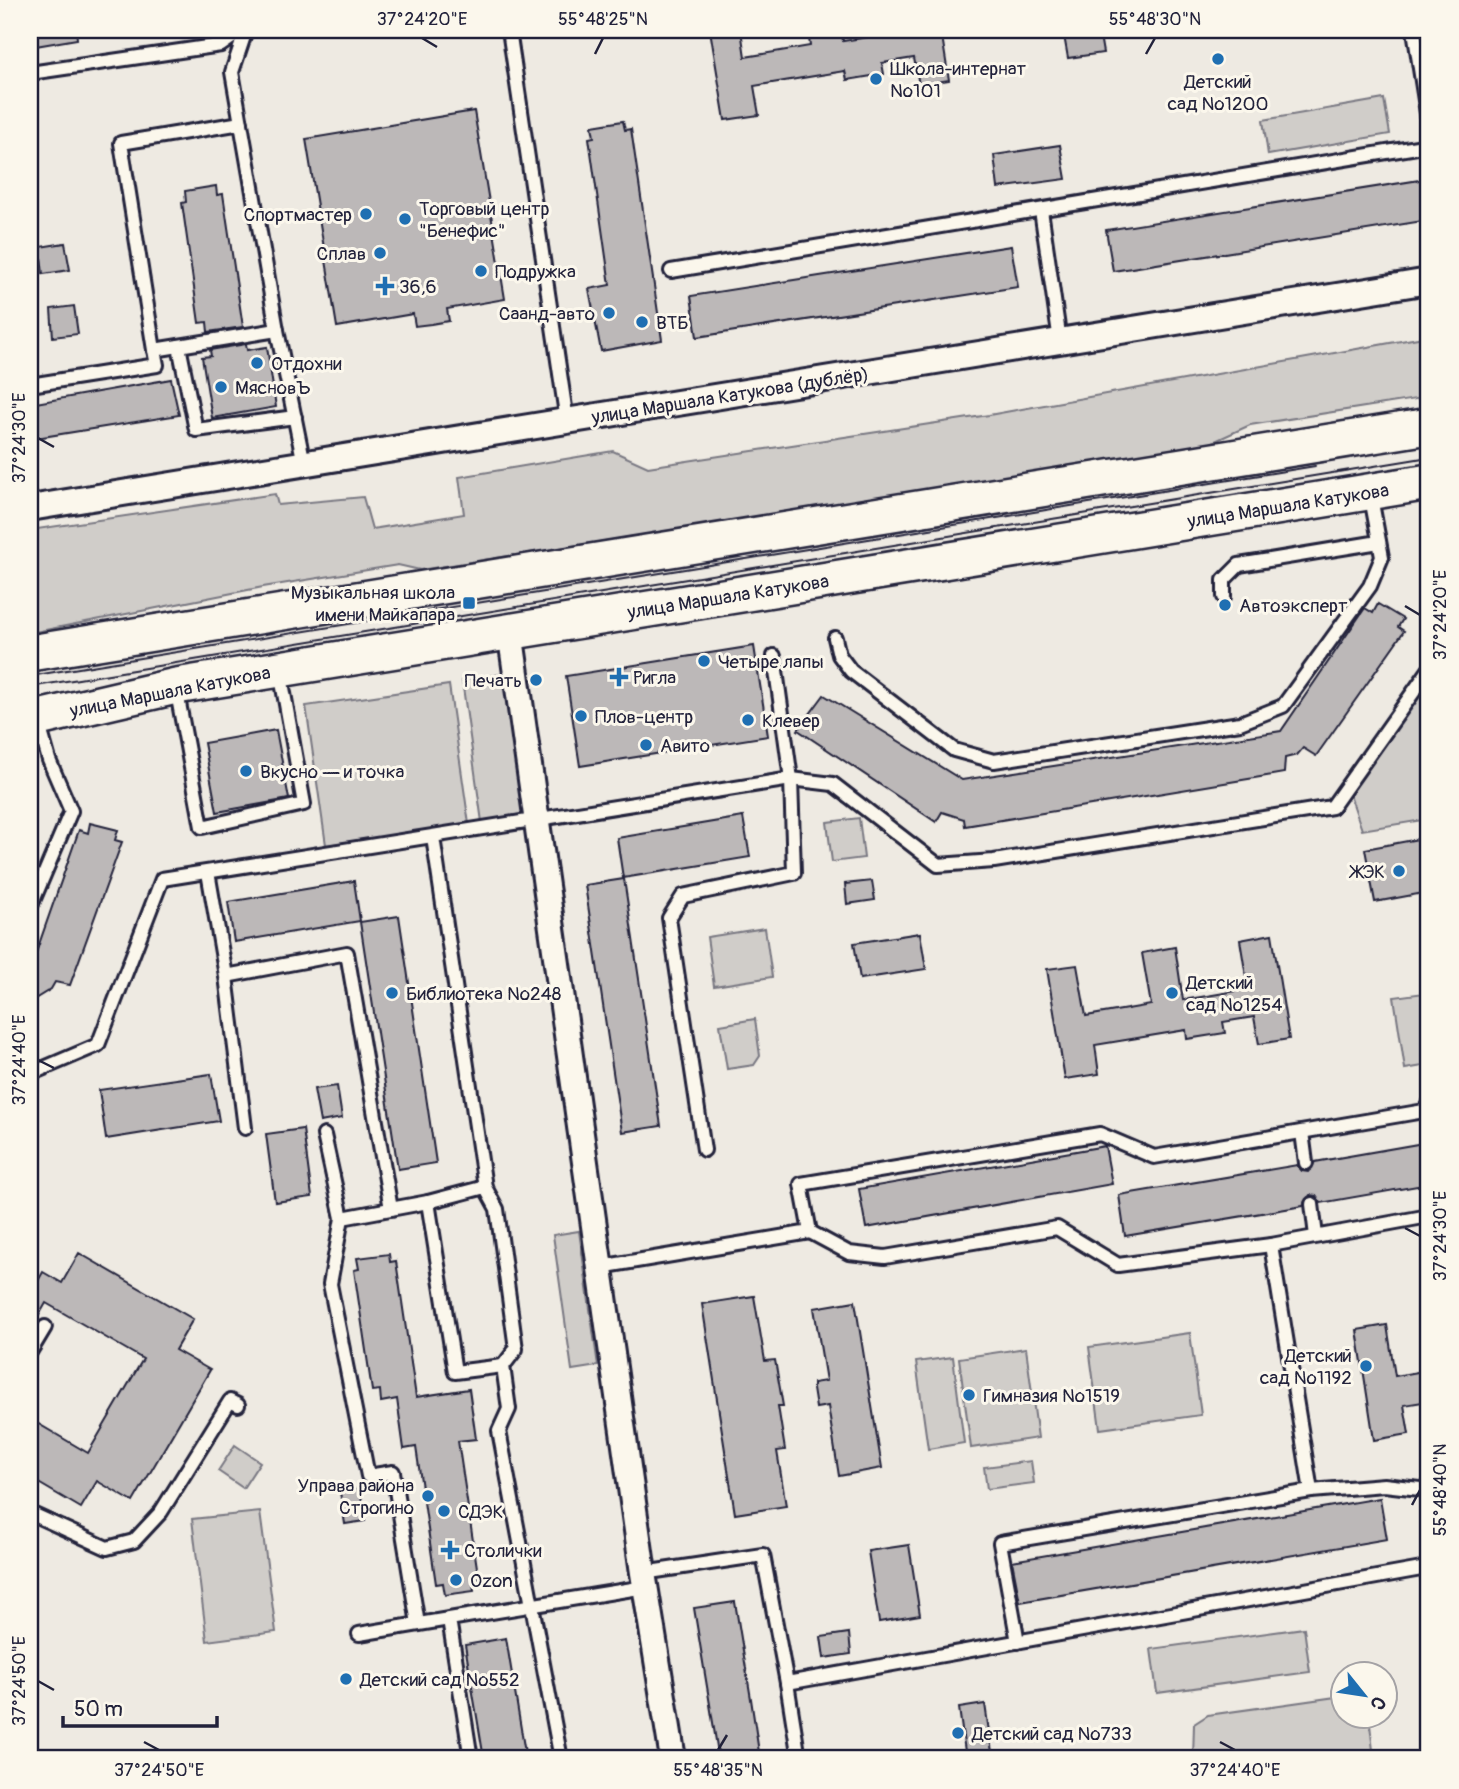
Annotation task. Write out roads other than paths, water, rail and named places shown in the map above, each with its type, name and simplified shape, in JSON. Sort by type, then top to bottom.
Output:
[{"type":"main road","points":[[30,653],[1429,426]]},
{"type":"main road","name":"улица Маршала Катукова","points":[[33,718],[176,686],[1429,482]]},
{"type":"street","name":"улица Маршала Катукова (дублёр)","points":[[30,508],[1429,281]]},
{"type":"street","points":[[510,631],[644,1580],[673,1759]]},
{"type":"lane","points":[[30,73],[221,45],[244,30]]},
{"type":"lane","points":[[244,30],[232,72],[277,330],[304,464]]},
{"type":"lane","points":[[509,30],[567,421]]},
{"type":"lane","points":[[1414,30],[1429,126]]},
{"type":"lane","points":[[30,385],[157,365],[121,143],[241,123]]},
{"type":"lane","points":[[671,271],[1429,145]]},
{"type":"lane","points":[[1041,210],[1060,341]]},
{"type":"lane","points":[[154,350],[277,330]]},
{"type":"lane","points":[[178,346],[196,430],[295,417]]},
{"type":"lane","points":[[835,638],[839,655],[852,671],[954,750],[994,761],[1240,723],[1283,706],[1370,586],[1382,557],[1370,492]]},
{"type":"lane","points":[[1224,597],[1224,580],[1239,565],[1380,542]]},
{"type":"lane","points":[[704,1150],[669,918],[683,896],[794,873],[791,779],[774,656]]},
{"type":"lane","points":[[176,686],[202,827],[304,804],[280,670]]},
{"type":"lane","points":[[30,1074],[98,1045],[162,878],[791,779],[833,785],[938,865],[994,861],[1332,807],[1429,670]]},
{"type":"lane","points":[[30,908],[71,811],[33,718]]},
{"type":"lane","points":[[433,837],[485,1187],[497,1209],[516,1349],[503,1366],[509,1409],[499,1431],[561,1759]]},
{"type":"lane","points":[[208,872],[226,976],[245,1128]]},
{"type":"lane","points":[[226,976],[347,953],[391,1209]]},
{"type":"lane","points":[[810,1232],[802,1184],[1100,1134],[1154,1157],[1424,1111],[1429,1104]]},
{"type":"lane","points":[[1302,1132],[1306,1163]]},
{"type":"lane","points":[[324,1135],[342,1218],[330,1284],[368,1476],[393,1472],[418,1624]]},
{"type":"lane","points":[[342,1218],[428,1202],[485,1187]]},
{"type":"lane","points":[[428,1202],[455,1371],[503,1366]]},
{"type":"lane","points":[[1312,1204],[1316,1236]]},
{"type":"lane","points":[[600,1267],[810,1232],[849,1253],[885,1258],[1057,1228],[1118,1265],[1271,1245],[1429,1216]]},
{"type":"lane","points":[[1271,1245],[1311,1491]]},
{"type":"lane","points":[[30,1352],[45,1327]]},
{"type":"lane","points":[[30,1513],[107,1548],[134,1541],[161,1512],[230,1401],[238,1405]]},
{"type":"lane","points":[[1018,1642],[1000,1543],[1311,1491],[1384,1485],[1429,1490]]},
{"type":"lane","points":[[359,1634],[533,1606],[763,1555],[799,1759]]},
{"type":"lane","points":[[787,1684],[1427,1568],[1429,1582]]},
{"type":"lane","points":[[449,1619],[471,1759]]},
{"type":"tram line","points":[[30,687],[1429,457]]},
{"type":"tram line","points":[[30,676],[1315,466]]},
{"type":"place","name":"Детский сад №1200","points":[[1218,59]]},
{"type":"place","name":"Школа-интернат №101","points":[[876,79]]},
{"type":"place","name":"Спортмастер","points":[[366,214]]},
{"type":"place","name":"Торговый центр \"Бенефис\"","points":[[405,219]]},
{"type":"place","name":"Сплав","points":[[380,253]]},
{"type":"place","name":"Подружка","points":[[481,271]]},
{"type":"place","name":"36,6","points":[[385,286]]},
{"type":"place","name":"Саанд-авто","points":[[609,313]]},
{"type":"place","name":"ВТБ","points":[[642,322]]},
{"type":"place","name":"Отдохни","points":[[257,363]]},
{"type":"place","name":"МясновЪ","points":[[221,387]]},
{"type":"place","name":"Музыкальная школа имени Майкапара","points":[[469,603]]},
{"type":"place","name":"Автоэксперт","points":[[1225,605]]},
{"type":"place","name":"Четыре лапы","points":[[704,661]]},
{"type":"place","name":"Ригла","points":[[619,677]]},
{"type":"place","name":"Печать","points":[[536,680]]},
{"type":"place","name":"Плов-центр","points":[[581,716]]},
{"type":"place","name":"Клевер","points":[[748,720]]},
{"type":"place","name":"Авито","points":[[646,745]]},
{"type":"place","name":"Вкусно — и точка","points":[[246,771]]},
{"type":"place","name":"ЖЭК","points":[[1399,871]]},
{"type":"place","name":"Библиотека №248","points":[[392,993]]},
{"type":"place","name":"Детский сад №1254","points":[[1172,993]]},
{"type":"place","name":"Детский сад №1192","points":[[1366,1366]]},
{"type":"place","name":"Гимназия №1519","points":[[969,1395]]},
{"type":"place","name":"Управа района Строгино","points":[[428,1496]]},
{"type":"place","name":"СДЭК","points":[[444,1511]]},
{"type":"place","name":"Столички","points":[[450,1550]]},
{"type":"place","name":"Ozon","points":[[456,1580]]},
{"type":"place","name":"Детский сад №552","points":[[346,1679]]},
{"type":"place","name":"Детский сад №733","points":[[958,1733]]}]
